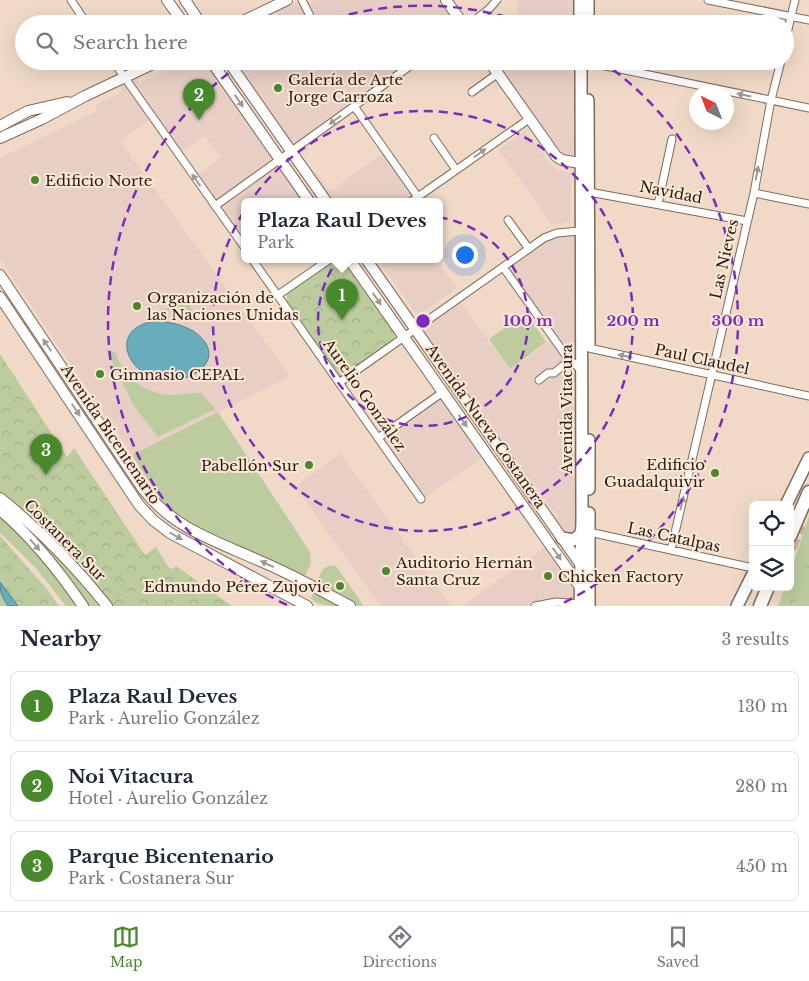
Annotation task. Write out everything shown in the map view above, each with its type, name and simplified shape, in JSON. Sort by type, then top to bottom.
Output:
[{"type":"highway","points":[[794,527],[809,492]]},
{"type":"highway","points":[[760,606],[766,591]]},
{"type":"main road","points":[[167,0],[178,15]]},
{"type":"main road","points":[[184,0],[195,15]]},
{"type":"main road","points":[[256,15],[287,0]]},
{"type":"main road","points":[[446,0],[457,15]]},
{"type":"main road","points":[[580,0],[580,15]]},
{"type":"main road","points":[[588,0],[588,15]]},
{"type":"main road","points":[[0,138],[40,114],[85,96],[140,70]]},
{"type":"main road","points":[[217,70],[307,198]]},
{"type":"main road","points":[[234,70],[324,198]]},
{"type":"main road","points":[[495,70],[556,156],[562,160],[580,163]]},
{"type":"main road","name":"Avenida Vitacura","points":[[584,70],[580,163],[580,231],[582,518],[585,532],[581,564],[584,588]]},
{"type":"main road","name":"Avenida Vitacura","points":[[583,605],[589,348],[589,192],[584,70]]},
{"type":"main road","points":[[0,126],[28,111],[40,114]]},
{"type":"main road","points":[[580,181],[583,188],[589,192]]},
{"type":"main road","name":"Avenida Nueva Costanera","points":[[352,263],[584,588]]},
{"type":"main road","name":"Avenida Nueva Costanera","points":[[369,263],[581,564]]},
{"type":"main road","name":"Avenida Bicentenario","points":[[0,275],[143,489],[158,507],[176,521],[200,535],[261,561],[350,606]]},
{"type":"main road","name":"Avenida Bicentenario","points":[[0,297],[139,505],[153,520],[170,533],[304,605]]},
{"type":"main road","points":[[496,466],[501,462],[503,455]]},
{"type":"main road","points":[[788,501],[809,458]]},
{"type":"main road","name":"Costanera Sur","points":[[0,498],[69,562],[107,606]]},
{"type":"main road","name":"Costanera Sur","points":[[0,510],[38,549],[83,606]]},
{"type":"main road","points":[[562,538],[573,540],[585,532]]},
{"type":"main road","points":[[737,606],[749,582]]},
{"type":"street","points":[[71,0],[81,15]]},
{"type":"street","points":[[302,0],[310,15]]},
{"type":"street","points":[[482,15],[497,0]]},
{"type":"street","points":[[708,0],[786,15]]},
{"type":"street","points":[[791,15],[795,0]]},
{"type":"street","points":[[794,17],[809,20]]},
{"type":"street","points":[[119,70],[241,244]]},
{"type":"street","points":[[215,206],[404,70]]},
{"type":"street","points":[[619,70],[809,108]]},
{"type":"street","name":"Las Nieves","points":[[671,550],[754,193],[771,100],[779,70]]},
{"type":"street","points":[[472,92],[497,74]]},
{"type":"street","points":[[354,106],[418,196]]},
{"type":"street","points":[[416,198],[528,119]]},
{"type":"street","points":[[434,138],[456,170]]},
{"type":"street","points":[[658,204],[672,139]]},
{"type":"street","name":"Navidad","points":[[589,192],[747,221]]},
{"type":"street","points":[[754,193],[809,204]]},
{"type":"street","points":[[508,220],[529,249]]},
{"type":"street","points":[[340,383],[550,235],[565,231],[580,231]]},
{"type":"street","name":"Aurelio González","points":[[255,263],[421,499]]},
{"type":"street","points":[[278,295],[324,263]]},
{"type":"street","points":[[503,267],[570,360],[581,370]]},
{"type":"street","name":"Paul Claudel","points":[[589,348],[809,396]]},
{"type":"street","points":[[539,380],[548,373],[554,373],[570,360]]},
{"type":"street","points":[[378,438],[443,392]]},
{"type":"street","name":"Las Catalpas","points":[[585,532],[749,567]]},
{"type":"street","points":[[535,606],[556,602],[583,605]]},
{"type":"shaded area","points":[[316,0],[441,0],[451,15],[277,15],[276,12],[297,2],[300,8]]},
{"type":"shaded area","points":[[518,0],[576,0],[576,15],[517,15]]},
{"type":"shaded area","points":[[167,70],[212,70],[272,158],[270,163],[216,200],[197,176],[221,158],[205,136],[181,152],[132,82],[136,78],[140,83]]},
{"type":"shaded area","points":[[238,70],[400,70],[294,145]]},
{"type":"shaded area","points":[[499,70],[576,70],[575,151],[573,156],[568,157],[560,154]]},
{"type":"shaded area","points":[[124,85],[150,120],[120,141],[290,376],[132,455],[0,259],[0,158],[98,111],[95,105],[122,92],[120,86]]},
{"type":"shaded area","points":[[525,131],[552,166],[557,170],[571,173],[570,222],[552,225],[499,150]]},
{"type":"shaded area","points":[[383,153],[412,194],[411,198],[327,198],[312,176],[317,173],[330,191]]},
{"type":"shaded area","points":[[277,167],[283,171],[302,198],[241,198],[241,234],[239,236],[222,212],[223,204]]},
{"type":"shaded area","points":[[562,235],[571,235],[576,238],[576,355],[572,357],[510,268],[546,241]]},
{"type":"shaded area","points":[[380,263],[438,263],[457,288],[418,316]]},
{"type":"shaded area","points":[[459,300],[510,370],[552,340],[575,372],[577,532],[567,537],[556,523],[557,516],[535,485],[531,487],[421,331],[422,328]]},
{"type":"shaded area","points":[[442,400],[483,457],[425,498],[385,439],[387,435],[435,401]]},
{"type":"shaded area","points":[[340,453],[451,606],[381,606],[295,487]]},
{"type":"shaded area","points":[[546,546],[572,585],[574,594],[572,599],[542,600],[527,606],[462,606]]},
{"type":"green space","points":[[329,263],[348,263],[396,335],[393,341],[342,378],[337,377],[287,305],[287,293]]},
{"type":"green space","points":[[187,299],[193,316],[164,310]]},
{"type":"green space","points":[[526,313],[546,342],[510,369],[489,339]]},
{"type":"green space","points":[[106,350],[115,352],[126,373],[141,386],[154,392],[168,395],[201,393],[215,409],[158,437],[134,406]]},
{"type":"green space","points":[[0,354],[67,457],[74,448],[145,555],[156,547],[169,568],[172,569],[176,566],[232,606],[111,606],[36,523],[0,493]]},
{"type":"green space","points":[[218,412],[310,552],[311,563],[305,576],[197,527],[175,513],[159,497],[132,455]]},
{"type":"green space","points":[[0,515],[33,546],[81,606],[66,606],[35,567],[0,533]]},
{"type":"green space","points":[[809,516],[809,606],[778,606],[784,591],[794,591],[794,562]]},
{"type":"green space","points":[[31,529],[69,567],[102,606],[89,606],[72,580],[29,531]]},
{"type":"green space","points":[[0,536],[46,588],[59,606],[0,606]]},
{"type":"green space","points":[[809,556],[809,570],[793,606],[787,606]]},
{"type":"green space","points":[[330,565],[336,566],[364,606],[358,606],[316,585],[322,570]]},
{"type":"green space","points":[[313,593],[340,606],[328,606],[317,603],[311,598]]},
{"type":"water","points":[[156,321],[184,327],[201,337],[209,351],[206,363],[201,369],[185,378],[167,380],[152,377],[139,369],[130,358],[127,347],[129,336],[139,326]]},
{"type":"water","points":[[0,582],[18,606],[8,606],[0,589]]},
{"type":"tunnel","points":[[791,546],[800,525]]},
{"type":"place","name":"Galería de Arte Jorge Carroza","points":[[278,88]]},
{"type":"place","name":"Noi Vitacura","points":[[199,120]]},
{"type":"place","name":"Edificio Norte","points":[[35,180]]},
{"type":"place","name":"Organización de las Naciones Unidas","points":[[137,306]]},
{"type":"place","name":"Plaza Raul Deves","points":[[342,320]]},
{"type":"place","name":"Gimnasio CEPAL","points":[[100,374]]},
{"type":"place","name":"Pabellón Sur","points":[[309,465]]},
{"type":"place","name":"Edificio Guadalquivir","points":[[715,473]]},
{"type":"place","name":"Parque Bicentenario","points":[[46,475]]},
{"type":"place","name":"Auditorio Hernán Santa Cruz","points":[[386,571]]},
{"type":"place","name":"Chicken Factory","points":[[548,576]]},
{"type":"place","name":"Edmundo Pérez Zujovic","points":[[340,586]]}]
